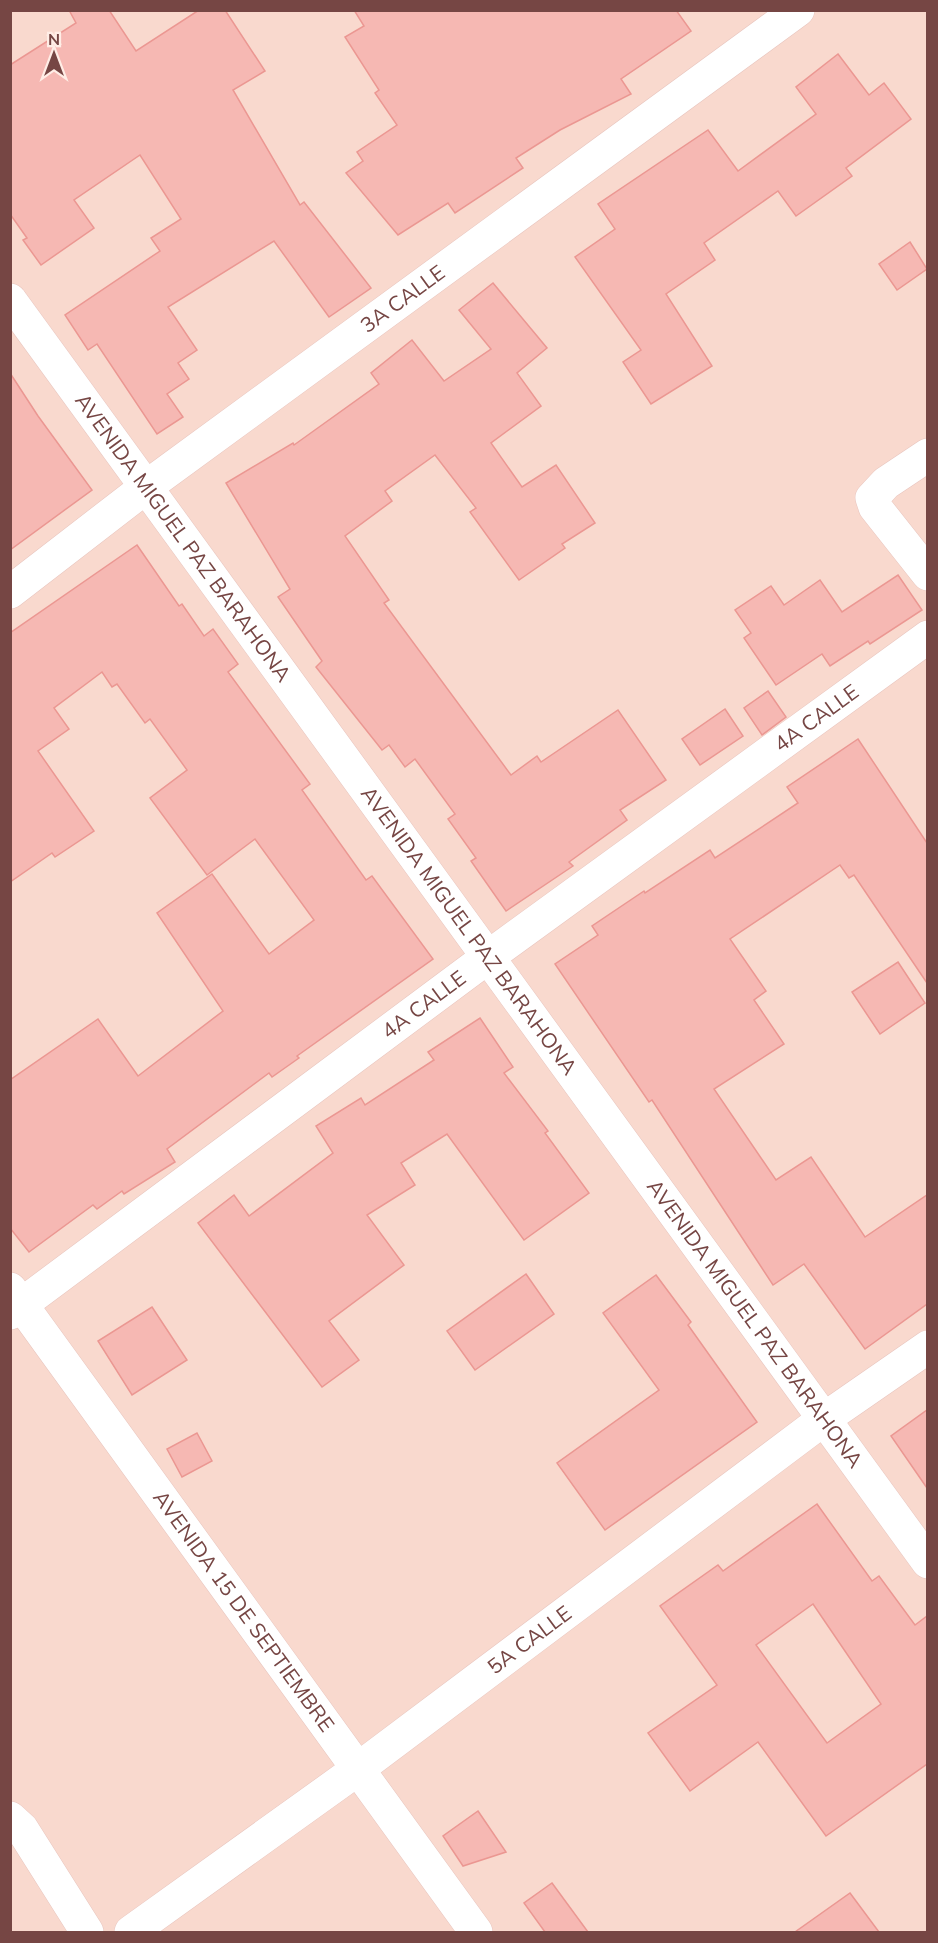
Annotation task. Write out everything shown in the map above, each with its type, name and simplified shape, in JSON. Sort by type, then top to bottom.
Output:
[{"type":"street","name":"3A CALLE","points":[[10,592],[146,487],[798,10]]},
{"type":"street","name":"AVENIDA MIGUEL PAZ BARAHONA","points":[[10,300],[927,1562]]},
{"type":"street","points":[[927,455],[886,483],[872,498],[875,507],[927,574]]},
{"type":"street","name":"4A CALLE","points":[[14,1302],[927,637]]},
{"type":"street","name":"AVENIDA 15 DE SEPTIEMBRE","points":[[14,1302],[476,1932]]},
{"type":"street","name":"5A CALLE","points":[[131,1932],[358,1769],[824,1419],[927,1347]]},
{"type":"street","points":[[10,1818],[22,1830],[87,1932]]},
{"type":"shaded area","points":[[11,11],[927,11],[927,1932],[11,1932]]},
{"type":"building","points":[[69,10],[109,10],[136,51],[199,10],[225,10],[265,71],[233,90],[300,205],[304,202],[371,288],[329,317],[274,241],[168,307],[197,350],[178,363],[189,379],[167,394],[183,417],[157,434],[97,344],[88,350],[65,315],[160,251],[151,238],[181,219],[140,155],[74,200],[94,228],[41,265],[23,240],[27,238],[10,214],[10,65],[76,23]]},
{"type":"building","points":[[354,10],[676,10],[691,31],[621,79],[631,94],[560,130],[516,158],[523,168],[455,213],[448,203],[398,235],[346,173],[363,161],[357,152],[397,125],[375,93],[379,90],[345,37],[364,26]]},
{"type":"building","points":[[838,54],[869,95],[884,83],[911,119],[846,168],[852,176],[796,216],[778,191],[704,243],[715,260],[666,294],[712,366],[651,404],[623,362],[641,350],[575,257],[615,229],[598,204],[708,130],[738,171],[816,114],[796,87]]},
{"type":"building","points":[[910,242],[927,269],[897,290],[879,264]]},
{"type":"building","points":[[493,283],[547,348],[517,373],[541,406],[491,443],[522,487],[556,465],[595,523],[562,544],[565,548],[519,580],[470,512],[476,508],[435,455],[385,491],[392,501],[345,536],[389,600],[384,603],[511,775],[537,756],[541,762],[618,710],[666,780],[620,810],[627,820],[569,862],[573,866],[506,911],[471,861],[476,858],[448,819],[455,814],[415,759],[405,767],[389,745],[382,750],[316,667],[322,661],[278,597],[290,589],[226,483],[293,443],[294,445],[379,384],[371,373],[412,340],[444,381],[491,349],[459,310]]},
{"type":"building","points":[[10,373],[92,490],[10,550]]},
{"type":"building","points":[[137,545],[179,606],[182,604],[204,636],[213,629],[238,664],[228,672],[310,784],[302,790],[366,880],[372,876],[433,959],[297,1056],[299,1058],[272,1077],[269,1073],[167,1149],[175,1162],[124,1194],[122,1191],[97,1209],[93,1205],[29,1252],[10,1228],[10,1080],[98,1019],[138,1076],[223,1011],[157,913],[212,874],[269,954],[314,920],[255,839],[207,875],[150,798],[187,770],[150,719],[145,723],[117,684],[112,687],[102,672],[54,708],[69,729],[38,751],[94,831],[55,857],[52,853],[10,882],[10,633]]},
{"type":"building","points":[[898,575],[922,610],[870,644],[868,641],[830,666],[822,654],[776,685],[744,638],[751,633],[735,610],[771,586],[784,605],[820,580],[842,612]]},
{"type":"building","points":[[768,691],[786,717],[762,735],[744,708]]},
{"type":"building","points":[[725,709],[743,736],[700,765],[682,739]]},
{"type":"building","points":[[858,739],[927,843],[927,983],[854,875],[849,878],[840,865],[730,939],[766,991],[754,1000],[784,1044],[714,1089],[776,1180],[811,1157],[865,1237],[927,1195],[927,1304],[865,1349],[804,1264],[773,1285],[652,1100],[649,1102],[555,964],[598,935],[592,926],[644,891],[645,893],[710,850],[715,858],[798,803],[787,787]]},
{"type":"building","points":[[898,962],[925,1003],[880,1034],[852,992]]},
{"type":"building","points":[[480,1018],[513,1067],[504,1073],[548,1131],[545,1133],[589,1193],[524,1240],[447,1134],[401,1163],[415,1185],[367,1215],[404,1265],[329,1321],[359,1360],[322,1387],[198,1223],[234,1195],[249,1216],[333,1153],[316,1126],[361,1098],[365,1105],[434,1060],[428,1052]]},
{"type":"building","points":[[526,1274],[554,1314],[475,1370],[447,1331]]},
{"type":"building","points":[[656,1275],[691,1322],[688,1325],[757,1422],[605,1530],[557,1463],[659,1390],[603,1313]]},
{"type":"building","points":[[152,1307],[187,1360],[132,1395],[98,1341]]},
{"type":"building","points":[[927,1410],[927,1488],[891,1436]]},
{"type":"building","points":[[197,1433],[212,1461],[182,1477],[167,1449]]},
{"type":"building","points":[[817,1504],[872,1581],[879,1576],[915,1625],[927,1616],[927,1764],[826,1836],[758,1742],[690,1791],[648,1733],[717,1685],[660,1606],[718,1565],[723,1571]],"holes":[[[813,1604],[881,1704],[827,1743],[756,1645]]]},
{"type":"building","points":[[478,1811],[506,1852],[463,1866],[443,1836]]},
{"type":"building","points":[[552,1883],[588,1932],[545,1932],[524,1903]]},
{"type":"building","points":[[850,1893],[879,1932],[795,1932]]}]
